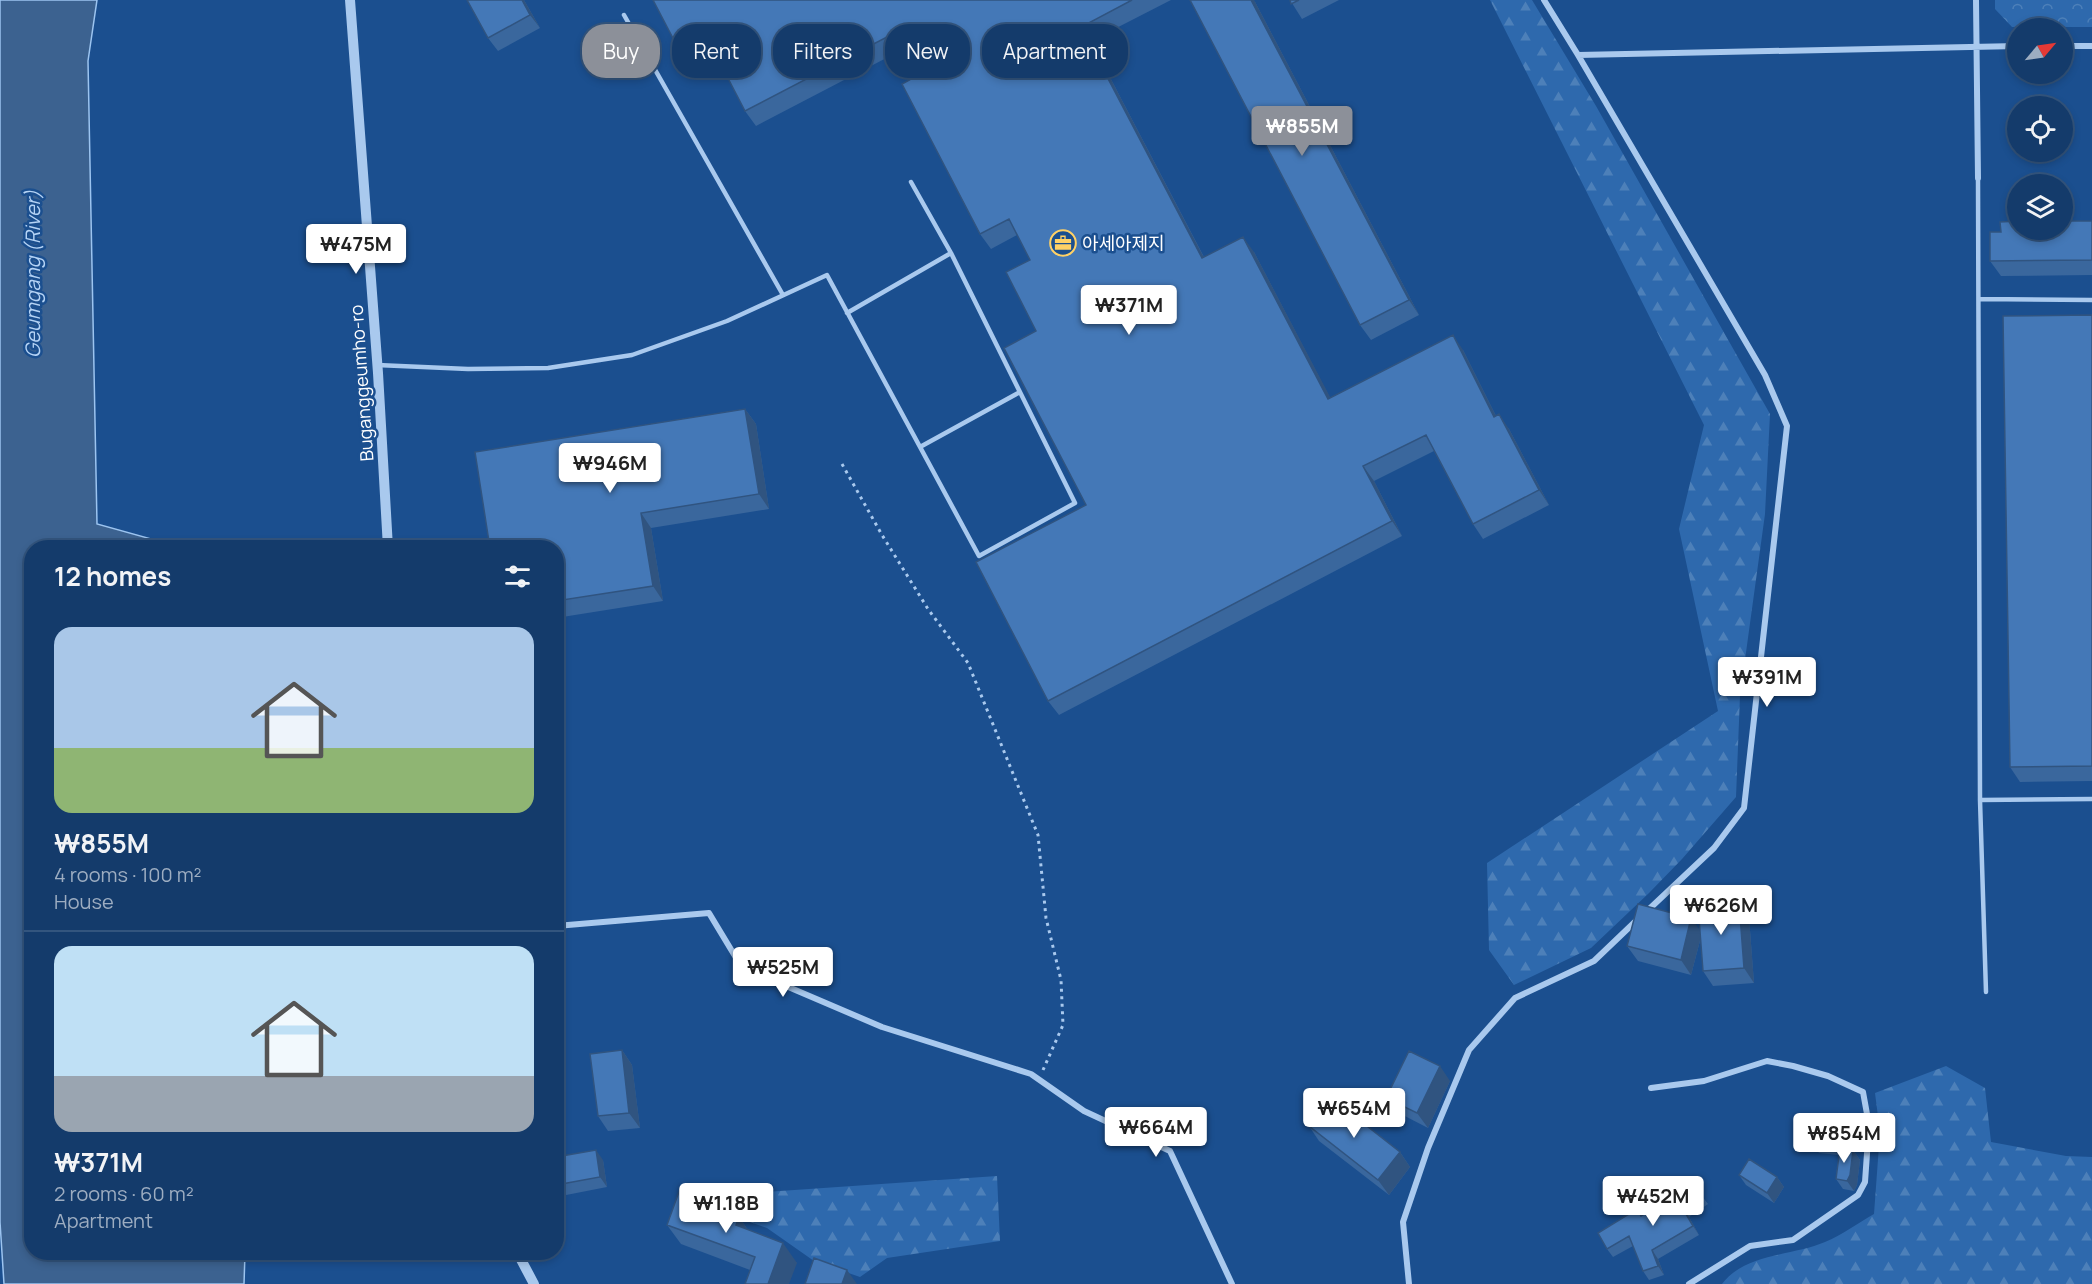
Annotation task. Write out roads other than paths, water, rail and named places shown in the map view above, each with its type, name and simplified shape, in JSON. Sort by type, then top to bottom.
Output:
[{"type":"street","name":"Buganggeumho-ro","points":[[350,0],[388,540]]},
{"type":"street","points":[[1409,1284],[1403,1222],[1428,1148],[1469,1050],[1515,998],[1594,960],[1714,848],[1744,808],[1787,426],[1765,375],[1544,0]]},
{"type":"street","points":[[1976,0],[1978,178]]},
{"type":"street","points":[[1578,55],[2007,46]]},
{"type":"street","points":[[2073,46],[2092,46]]},
{"type":"street","points":[[564,925],[709,913],[744,971],[786,986],[882,1027],[1031,1074],[1084,1111],[1170,1151],[1232,1284]]},
{"type":"street","points":[[1651,1088],[1704,1081],[1767,1061],[1828,1076],[1863,1092],[1869,1125],[1866,1182],[1858,1195],[1793,1240],[1750,1246],[1689,1284]]},
{"type":"street","points":[[522,1260],[534,1284]]},
{"type":"lane","points":[[624,15],[715,180],[783,296]]},
{"type":"lane","points":[[1978,178],[1980,800],[1986,993]]},
{"type":"lane","points":[[377,364],[468,369],[548,368],[632,355],[727,321],[827,275],[979,556],[1075,503],[951,253],[911,182]]},
{"type":"lane","points":[[847,313],[951,253]]},
{"type":"lane","points":[[1979,299],[2092,300]]},
{"type":"lane","points":[[920,447],[1020,392]]},
{"type":"lane","points":[[1980,800],[2092,799]]},
{"type":"water","name":"Geumgang (River)","points":[[0,0],[97,0],[88,61],[97,524],[155,540],[24,540],[24,1260],[245,1260],[244,1284],[4,1284],[0,1222]]},
{"type":"place","name":"아세아제지","points":[[1063,243]]}]
